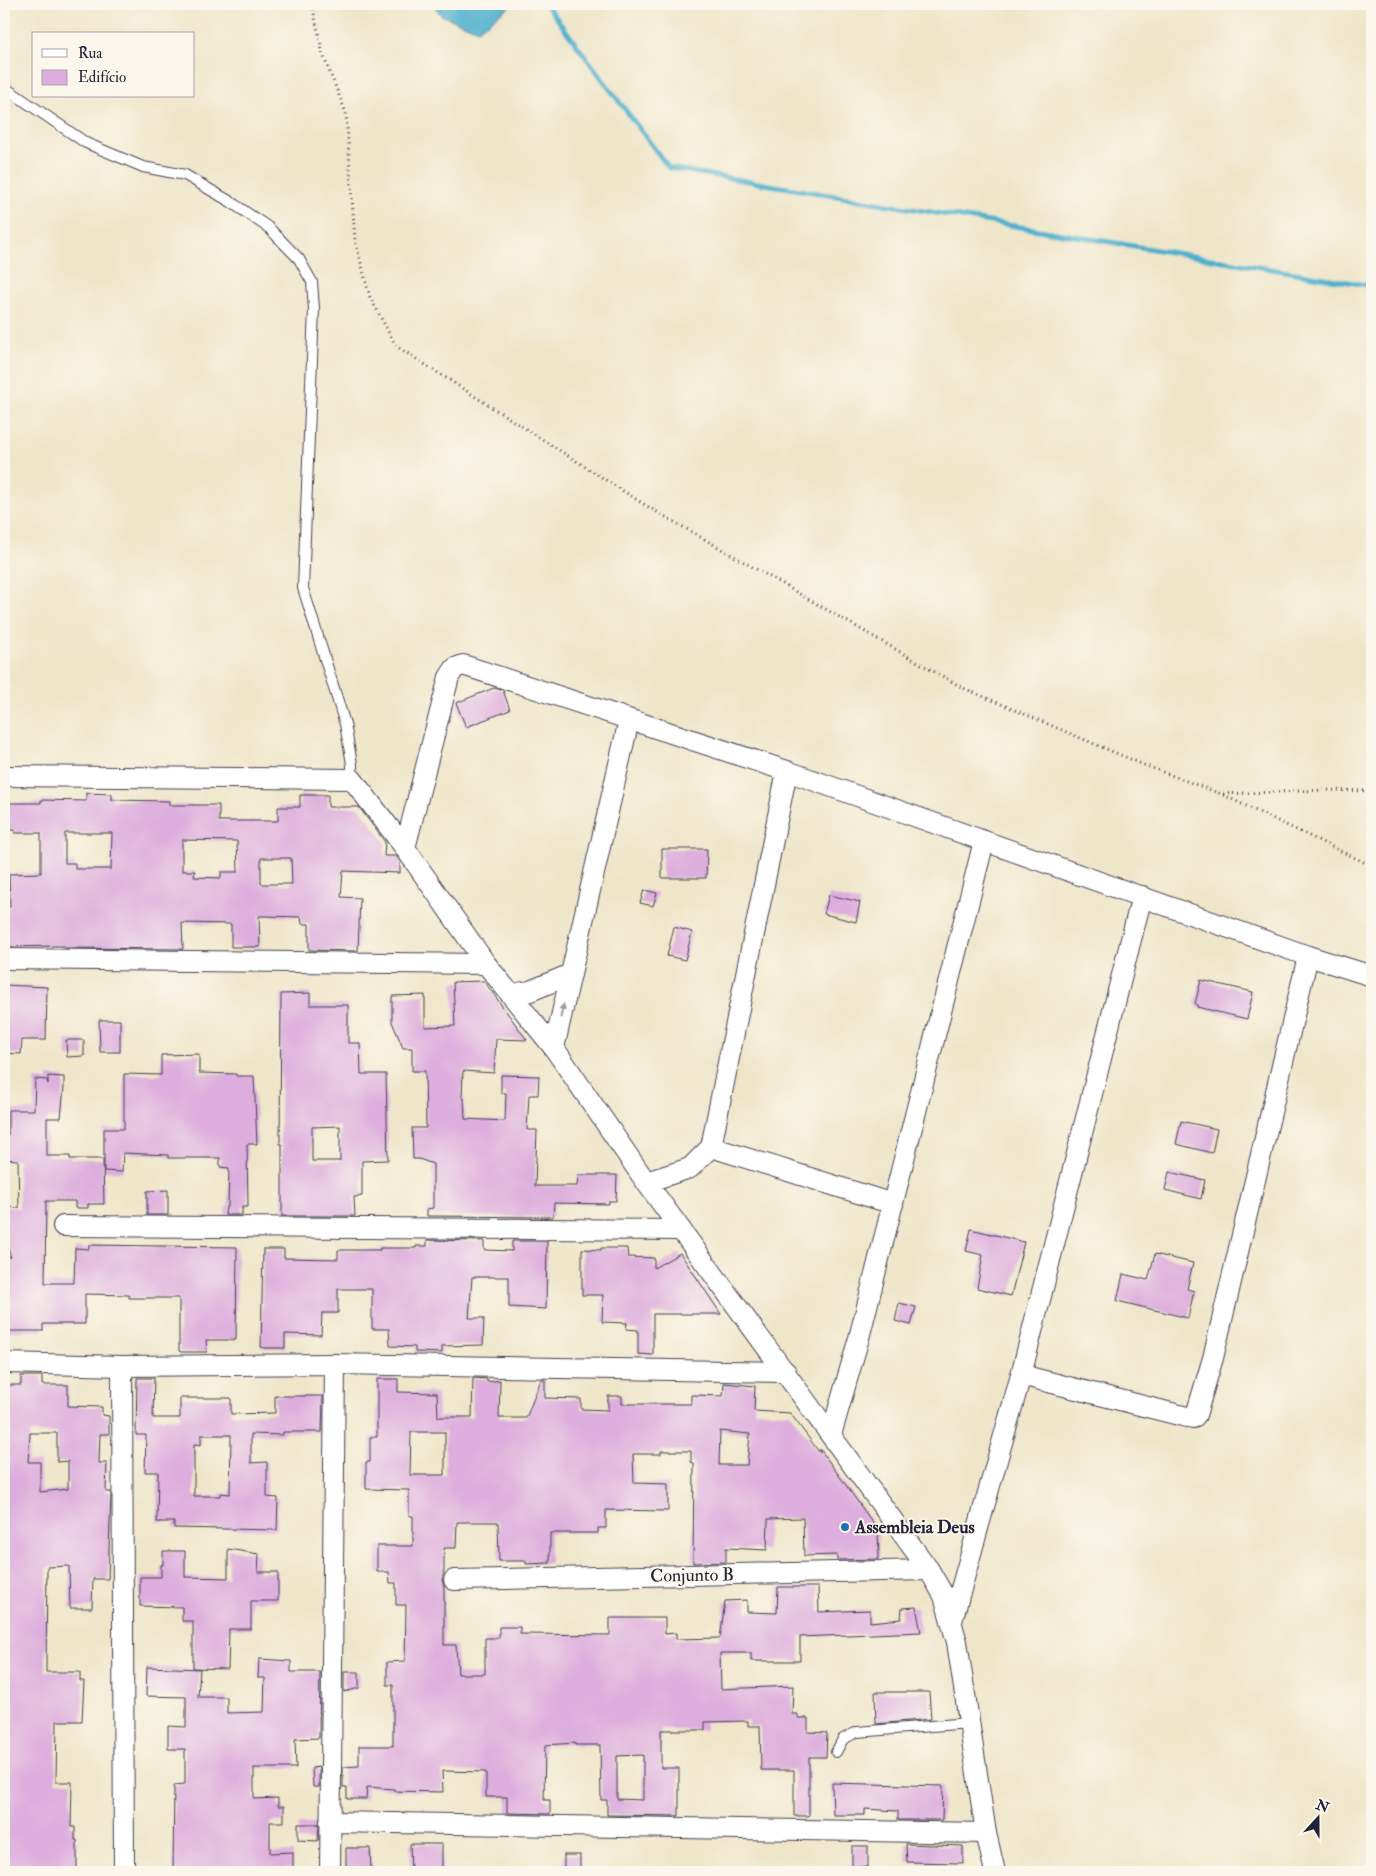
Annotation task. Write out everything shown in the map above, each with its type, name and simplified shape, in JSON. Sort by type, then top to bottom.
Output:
[{"type":"street","points":[[405,848],[449,677],[456,668],[463,665],[788,771],[1308,956],[1372,976]]},
{"type":"street","points":[[554,1048],[629,720]]},
{"type":"street","points":[[646,1182],[690,1168],[711,1147],[788,771]]},
{"type":"street","points":[[4,776],[352,779],[405,848],[486,964],[554,1048],[646,1182],[929,1570],[944,1596],[957,1642],[986,1834],[995,1872]]},
{"type":"street","points":[[831,1435],[859,1338],[984,841]]},
{"type":"street","points":[[952,1621],[1021,1375],[1142,896]]},
{"type":"street","points":[[1021,1375],[1187,1417],[1193,1418],[1196,1415],[1213,1358],[1308,956]]},
{"type":"street","points":[[4,959],[486,964]]},
{"type":"street","points":[[510,994],[530,991],[570,974]]},
{"type":"street","points":[[711,1147],[893,1204]]},
{"type":"street","points":[[63,1226],[682,1230]]},
{"type":"street","points":[[4,1363],[122,1366],[335,1364],[786,1372]]},
{"type":"street","points":[[330,1872],[335,1364]]},
{"type":"street","points":[[122,1366],[124,1872]]},
{"type":"street","name":"Conjunto B","points":[[454,1580],[929,1570]]},
{"type":"street","points":[[330,1822],[986,1834]]},
{"type":"lane","points":[[4,87],[86,143],[143,167],[185,175],[231,202],[269,228],[298,259],[312,282],[313,327],[303,588],[345,724],[352,764],[352,779]]},
{"type":"lane","points":[[836,1752],[843,1739],[857,1732],[969,1723]]},
{"type":"path","points":[[312,4],[323,56],[346,113],[355,240],[370,297],[396,346],[645,506],[961,687],[1144,766],[1221,794],[1372,866]]},
{"type":"path","points":[[1221,794],[1326,790],[1372,791]]},
{"type":"water","points":[[433,4],[513,4],[478,30],[441,15]]},
{"type":"building","points":[[494,688],[503,690],[510,710],[466,727],[456,703]]},
{"type":"building","points":[[86,793],[112,794],[112,800],[169,801],[169,805],[219,805],[219,821],[278,821],[278,807],[300,807],[300,795],[328,795],[328,807],[359,807],[385,842],[384,856],[396,856],[400,862],[400,873],[343,871],[341,897],[360,898],[358,951],[309,950],[309,924],[302,924],[301,917],[265,916],[259,916],[260,947],[231,947],[231,924],[182,923],[183,949],[65,948],[65,946],[4,947],[4,907],[10,907],[9,874],[41,873],[41,833],[15,833],[15,830],[4,830],[4,803],[41,803],[41,800],[86,801]],"holes":[[[65,833],[112,833],[111,869],[75,869],[75,863],[65,863]],[[182,840],[237,841],[238,872],[221,872],[221,878],[194,877],[195,871],[182,871]],[[261,858],[291,858],[292,884],[261,884]]]},
{"type":"building","points":[[662,849],[707,849],[706,878],[662,878]]},
{"type":"building","points":[[644,890],[657,893],[653,906],[640,903]]},
{"type":"building","points":[[829,895],[860,902],[856,922],[824,914]]},
{"type":"building","points":[[674,927],[692,932],[685,960],[667,956]]},
{"type":"building","points":[[1201,980],[1253,992],[1247,1019],[1197,1007],[1195,1004]]},
{"type":"building","points":[[484,981],[527,1040],[496,1039],[494,1073],[463,1071],[462,1098],[464,1098],[465,1119],[505,1121],[506,1093],[501,1093],[501,1075],[539,1076],[538,1095],[529,1095],[527,1130],[537,1130],[535,1186],[577,1186],[578,1175],[617,1175],[616,1201],[609,1201],[609,1204],[554,1203],[553,1217],[427,1216],[427,1209],[433,1208],[433,1164],[413,1159],[412,1128],[426,1128],[425,1071],[412,1071],[412,1048],[403,1048],[392,1022],[392,996],[425,995],[425,1027],[455,1026],[453,982]]},
{"type":"building","points":[[4,985],[47,987],[46,1040],[22,1040],[21,1054],[4,1053]]},
{"type":"building","points":[[310,993],[310,1005],[348,1005],[348,1043],[360,1043],[361,1074],[386,1074],[388,1160],[362,1161],[362,1196],[354,1197],[355,1216],[282,1216],[282,1144],[280,1144],[281,994]],"holes":[[[340,1126],[340,1161],[312,1161],[312,1127]]]},
{"type":"building","points":[[99,1020],[120,1020],[120,1052],[100,1052]]},
{"type":"building","points":[[66,1040],[84,1040],[84,1056],[67,1057]]},
{"type":"building","points":[[199,1054],[199,1073],[254,1076],[257,1144],[247,1144],[248,1207],[242,1207],[242,1215],[225,1215],[226,1207],[228,1207],[229,1168],[220,1167],[220,1158],[168,1158],[168,1155],[123,1153],[122,1172],[104,1171],[104,1129],[124,1129],[124,1074],[161,1075],[161,1055]]},
{"type":"building","points":[[48,1076],[64,1077],[64,1087],[61,1118],[47,1118],[47,1156],[70,1156],[70,1159],[103,1159],[104,1204],[88,1204],[88,1208],[75,1208],[75,1201],[46,1201],[45,1283],[74,1283],[75,1248],[89,1249],[89,1245],[237,1247],[236,1340],[206,1340],[207,1352],[181,1352],[179,1351],[179,1298],[129,1298],[129,1295],[85,1294],[85,1324],[43,1324],[43,1331],[4,1331],[4,1257],[11,1257],[5,1243],[4,1207],[19,1208],[18,1160],[4,1159],[4,1135],[8,1135],[8,1110],[34,1110],[35,1079],[47,1080],[48,1084]]},
{"type":"building","points":[[1181,1121],[1217,1129],[1212,1153],[1176,1144]]},
{"type":"building","points":[[1169,1172],[1205,1180],[1201,1199],[1165,1190]]},
{"type":"building","points":[[168,1190],[168,1215],[147,1215],[147,1191]]},
{"type":"building","points":[[971,1229],[1024,1242],[1011,1296],[977,1288],[983,1255],[966,1251]]},
{"type":"building","points":[[427,1240],[484,1241],[484,1250],[512,1251],[512,1241],[547,1241],[546,1309],[509,1307],[509,1277],[472,1277],[469,1318],[484,1318],[483,1345],[442,1346],[442,1353],[415,1352],[415,1347],[390,1346],[389,1329],[372,1329],[372,1289],[338,1289],[338,1313],[322,1313],[321,1335],[285,1334],[285,1348],[261,1347],[263,1249],[284,1249],[284,1258],[338,1259],[338,1250],[416,1248],[416,1246],[427,1246]]},
{"type":"building","points":[[601,1248],[627,1248],[628,1257],[654,1258],[654,1268],[680,1253],[721,1314],[653,1314],[653,1355],[638,1354],[638,1330],[626,1329],[627,1323],[602,1322],[603,1295],[582,1295],[582,1249],[601,1250]]},
{"type":"building","points":[[1155,1254],[1193,1263],[1187,1289],[1194,1291],[1188,1318],[1117,1301],[1123,1274],[1148,1280]]},
{"type":"building","points":[[899,1303],[916,1307],[911,1325],[895,1321]]},
{"type":"building","points":[[21,1376],[42,1376],[42,1385],[68,1385],[68,1406],[102,1407],[102,1415],[109,1416],[109,1434],[100,1434],[99,1463],[107,1463],[106,1492],[111,1492],[108,1579],[93,1579],[92,1608],[70,1608],[69,1566],[47,1567],[46,1672],[80,1672],[80,1681],[84,1681],[82,1721],[57,1721],[56,1782],[72,1782],[71,1827],[75,1827],[75,1840],[77,1840],[77,1872],[4,1872],[6,1782],[4,1782],[4,1385],[21,1385]],"holes":[[[30,1433],[57,1433],[57,1462],[68,1461],[68,1489],[40,1492],[40,1462],[28,1462]]]},
{"type":"building","points":[[137,1378],[154,1378],[153,1418],[180,1418],[180,1398],[231,1398],[231,1414],[275,1413],[275,1396],[323,1396],[322,1432],[283,1432],[283,1435],[251,1434],[251,1463],[267,1462],[267,1497],[278,1498],[277,1530],[174,1528],[174,1522],[157,1522],[158,1472],[145,1472],[146,1435],[136,1435]],"holes":[[[201,1435],[231,1435],[230,1494],[220,1493],[220,1496],[194,1496],[194,1444],[201,1445]]]},
{"type":"building","points":[[473,1378],[487,1379],[487,1382],[500,1380],[499,1418],[526,1418],[541,1380],[545,1380],[545,1398],[581,1399],[581,1409],[608,1410],[608,1396],[622,1396],[622,1404],[691,1404],[691,1395],[723,1396],[724,1383],[755,1386],[754,1411],[790,1413],[820,1453],[820,1449],[878,1530],[879,1559],[837,1560],[837,1555],[804,1556],[803,1518],[768,1519],[767,1550],[726,1548],[726,1562],[693,1563],[694,1463],[691,1462],[691,1451],[661,1451],[661,1454],[633,1454],[634,1483],[668,1484],[668,1511],[606,1510],[606,1528],[598,1528],[598,1533],[550,1533],[550,1563],[526,1564],[526,1561],[499,1561],[498,1522],[457,1522],[456,1548],[444,1548],[444,1573],[442,1580],[444,1587],[444,1645],[456,1645],[458,1674],[485,1674],[485,1638],[499,1638],[499,1627],[520,1627],[520,1634],[610,1635],[610,1618],[665,1618],[665,1634],[676,1633],[676,1639],[720,1638],[725,1601],[747,1600],[747,1612],[777,1613],[778,1587],[818,1587],[819,1612],[870,1610],[870,1622],[901,1619],[902,1608],[916,1607],[921,1632],[800,1637],[800,1661],[751,1661],[751,1653],[720,1653],[721,1689],[793,1686],[792,1714],[798,1714],[798,1718],[808,1718],[808,1732],[827,1733],[826,1757],[809,1757],[809,1816],[794,1816],[794,1770],[761,1770],[760,1726],[748,1726],[748,1721],[705,1722],[705,1730],[661,1730],[661,1768],[679,1768],[679,1816],[607,1815],[607,1800],[601,1800],[600,1745],[575,1745],[575,1743],[545,1745],[544,1800],[550,1800],[550,1814],[507,1813],[507,1797],[486,1797],[486,1772],[442,1771],[443,1792],[394,1791],[394,1789],[367,1787],[366,1799],[347,1799],[347,1787],[343,1787],[343,1767],[359,1766],[359,1746],[393,1746],[393,1685],[387,1685],[387,1662],[405,1661],[406,1605],[396,1605],[396,1583],[390,1583],[389,1572],[377,1572],[377,1546],[413,1546],[413,1516],[409,1516],[409,1490],[366,1489],[366,1462],[370,1462],[370,1437],[377,1437],[377,1379],[398,1379],[398,1392],[437,1393],[438,1417],[472,1417]],"holes":[[[720,1431],[750,1434],[747,1465],[719,1465]],[[411,1432],[445,1432],[445,1475],[410,1475]],[[643,1755],[643,1800],[617,1799],[617,1756]]]},
{"type":"building","points":[[228,1549],[259,1554],[258,1572],[278,1572],[278,1601],[251,1601],[251,1629],[229,1629],[228,1669],[193,1668],[193,1621],[182,1621],[182,1607],[140,1606],[140,1577],[161,1577],[163,1551],[185,1551],[185,1577],[228,1578]]},
{"type":"building","points":[[259,1659],[291,1661],[291,1672],[320,1672],[319,1738],[295,1739],[296,1768],[254,1768],[254,1799],[278,1798],[278,1806],[284,1806],[284,1822],[270,1822],[270,1853],[293,1852],[293,1868],[275,1868],[275,1872],[173,1871],[174,1785],[185,1784],[185,1749],[168,1749],[168,1726],[186,1727],[186,1697],[146,1696],[147,1667],[200,1669],[198,1697],[227,1697],[227,1713],[264,1712],[265,1678],[258,1678]]},
{"type":"building","points":[[344,1672],[359,1672],[359,1688],[344,1692]]},
{"type":"building","points":[[875,1692],[929,1692],[931,1719],[876,1724]]},
{"type":"building","points":[[319,1767],[319,1787],[313,1787],[312,1768]]},
{"type":"building","points":[[832,1783],[943,1786],[942,1820],[898,1820],[898,1811],[865,1809],[865,1815],[833,1815]]},
{"type":"building","points":[[298,1824],[319,1824],[318,1841],[298,1840]]},
{"type":"building","points":[[410,1844],[442,1844],[442,1872],[411,1872]]},
{"type":"building","points":[[906,1844],[963,1846],[963,1863],[907,1862]]},
{"type":"building","points":[[852,1846],[868,1846],[868,1867],[852,1867]]},
{"type":"building","points":[[346,1848],[370,1848],[371,1870],[346,1871]]},
{"type":"building","points":[[564,1855],[580,1855],[580,1872],[564,1872]]},
{"type":"waterway","points":[[546,4],[669,168],[1372,286]]},
{"type":"place","name":"Assembleia Deus","points":[[845,1527]]}]
